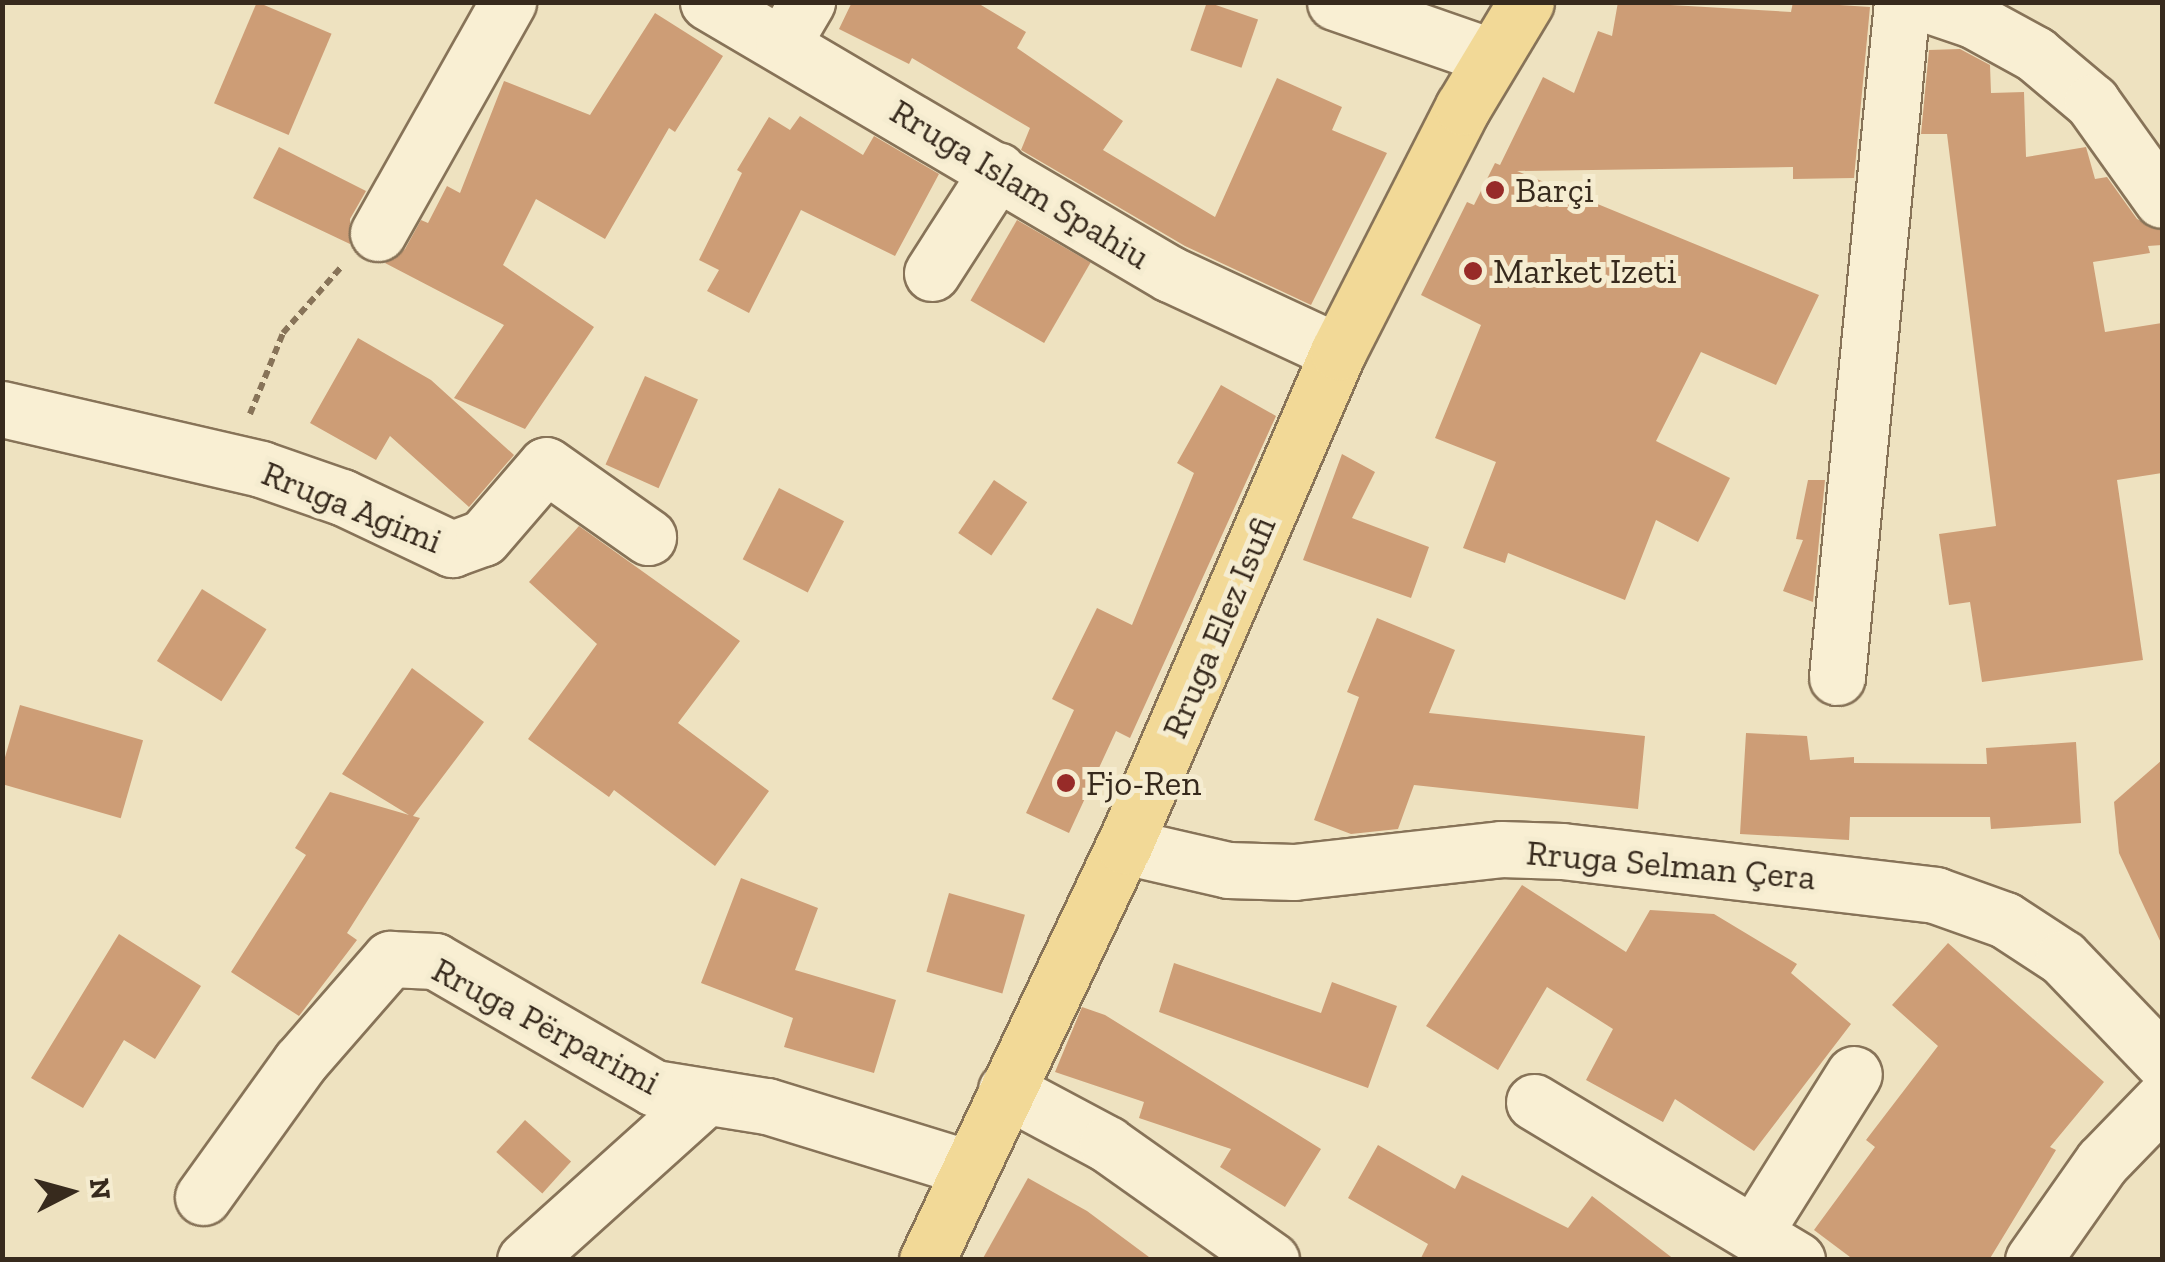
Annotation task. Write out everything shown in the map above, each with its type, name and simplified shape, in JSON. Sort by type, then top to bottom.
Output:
[{"type":"main road","name":"Rruga Elez Isufi","points":[[927,1260],[1124,846],[1338,352],[1490,56],[1526,2]]},
{"type":"street","points":[[378,233],[508,2]]},
{"type":"street","name":"Rruga Islam Spahiu","points":[[708,2],[795,23],[998,170],[1170,274],[1338,352]]},
{"type":"street","points":[[1334,2],[1490,56]]},
{"type":"street","points":[[1838,677],[1902,2]]},
{"type":"street","points":[[1920,2],[1973,20],[2034,54],[2092,102],[2162,200]]},
{"type":"street","points":[[932,273],[998,170]]},
{"type":"street","name":"Rruga Agimi","points":[[2,409],[232,462],[342,497],[452,549],[483,538],[546,464],[648,537]]},
{"type":"street","name":"Rruga Selman Çera","points":[[1124,846],[1228,870],[1294,872],[1500,849],[1562,851],[1935,895],[2004,920],[2063,958],[2162,1061]]},
{"type":"street","name":"Rruga Përparimi","points":[[203,1197],[300,1062],[390,959],[435,960],[654,1088],[767,1106],[968,1168]]},
{"type":"street","points":[[1534,1102],[1777,1245],[1854,1074]]},
{"type":"street","points":[[1006,1090],[1107,1144],[1270,1260]]},
{"type":"street","name":"Rruga Përparimi","points":[[525,1260],[704,1098]]},
{"type":"street","points":[[2033,1260],[2102,1162],[2162,1100]]},
{"type":"path","points":[[232,462],[283,333],[322,284],[378,233]]},
{"type":"building","points":[[257,2],[332,34],[289,135],[214,103]]},
{"type":"building","points":[[852,2],[976,2],[1026,32],[1017,48],[1123,121],[1103,150],[1215,217],[1277,78],[1342,107],[1332,130],[1387,153],[1311,305],[1185,246],[1021,150],[1030,128],[912,58],[909,64],[839,29]]},
{"type":"building","points":[[1207,2],[1258,20],[1241,68],[1190,50]]},
{"type":"building","points":[[1618,2],[1791,12],[1793,2],[1870,7],[1854,178],[1793,179],[1793,167],[1517,171],[1819,295],[1776,385],[1701,352],[1656,441],[1730,478],[1698,542],[1656,520],[1625,600],[1508,553],[1505,563],[1463,548],[1496,462],[1435,438],[1481,325],[1421,295],[1467,202],[1474,205],[1495,163],[1500,165],[1543,77],[1574,93],[1598,31],[1612,36]]},
{"type":"building","points":[[655,13],[723,56],[675,132],[669,128],[605,239],[536,199],[503,265],[594,327],[525,429],[454,398],[504,325],[385,263],[405,249],[421,220],[428,223],[447,186],[460,193],[504,81],[590,115]]},
{"type":"building","points":[[1960,49],[1990,65],[1991,93],[2024,92],[2026,157],[2086,147],[2095,179],[2107,177],[2137,219],[2162,231],[2162,245],[2148,246],[2150,253],[2093,262],[2105,332],[2162,323],[2162,473],[2117,480],[2143,660],[1982,682],[1970,602],[1949,605],[1939,534],[1996,526],[1947,134],[1921,134],[1929,50]]},
{"type":"building","points":[[800,116],[863,155],[874,136],[939,174],[895,256],[801,210],[749,313],[707,291],[719,270],[699,260],[742,173],[737,170],[769,117],[790,130]]},
{"type":"building","points":[[279,147],[366,191],[350,219],[350,244],[253,198]]},
{"type":"building","points":[[1017,220],[1091,262],[1044,343],[970,301]]},
{"type":"building","points":[[358,338],[431,380],[514,455],[469,507],[390,436],[376,460],[310,423]]},
{"type":"building","points":[[645,376],[698,400],[659,488],[606,465]]},
{"type":"building","points":[[1221,385],[1276,416],[1130,738],[1116,731],[1069,833],[1026,813],[1074,710],[1052,699],[1097,608],[1132,625],[1194,473],[1177,463]]},
{"type":"building","points":[[1342,454],[1375,472],[1352,518],[1429,547],[1411,598],[1303,560]]},
{"type":"building","points":[[994,480],[1027,502],[991,555],[958,533]]},
{"type":"building","points":[[1808,480],[1825,480],[1813,602],[1783,591],[1803,540],[1796,539]]},
{"type":"building","points":[[779,488],[844,521],[808,592],[743,559]]},
{"type":"building","points":[[579,526],[740,641],[678,723],[769,791],[715,866],[614,790],[609,797],[528,739],[597,644],[529,582]]},
{"type":"building","points":[[202,589],[266,629],[221,701],[157,661]]},
{"type":"building","points":[[1377,618],[1455,650],[1429,713],[1645,736],[1638,809],[1414,785],[1398,829],[1351,834],[1314,820],[1359,697],[1347,692]]},
{"type":"building","points":[[412,668],[484,722],[413,816],[420,818],[347,933],[357,940],[299,1016],[231,972],[306,855],[295,848],[330,792],[409,815],[342,774]]},
{"type":"building","points":[[20,705],[143,740],[121,818],[2,784],[2,768]]},
{"type":"building","points":[[1746,733],[1807,736],[1810,760],[1854,757],[1854,763],[1987,764],[1986,748],[2076,742],[2081,823],[1991,829],[1990,817],[1850,817],[1849,840],[1740,834]]},
{"type":"building","points":[[2162,760],[2162,945],[2119,853],[2114,802]]},
{"type":"building","points":[[741,878],[818,908],[795,970],[896,1000],[874,1073],[784,1047],[793,1018],[701,983]]},
{"type":"building","points":[[1522,885],[1626,952],[1650,910],[1714,914],[1797,964],[1791,973],[1851,1024],[1754,1151],[1675,1099],[1663,1122],[1586,1080],[1613,1029],[1547,987],[1498,1070],[1426,1026]]},
{"type":"building","points":[[949,893],[1025,915],[1002,994],[926,972]]},
{"type":"building","points":[[119,934],[201,986],[155,1059],[124,1040],[83,1108],[31,1078]]},
{"type":"building","points":[[1948,943],[2104,1082],[2050,1147],[2056,1150],[1989,1260],[1854,1260],[1814,1230],[1875,1147],[1866,1140],[1938,1046],[1892,1005]]},
{"type":"building","points":[[1174,963],[1321,1013],[1332,982],[1397,1006],[1368,1088],[1159,1012]]},
{"type":"building","points":[[1082,1007],[1105,1015],[1321,1149],[1285,1207],[1220,1167],[1231,1149],[1139,1118],[1144,1102],[1055,1072]]},
{"type":"building","points":[[525,1120],[571,1161],[542,1193],[496,1152]]},
{"type":"building","points":[[1378,1145],[1455,1189],[1462,1175],[1568,1228],[1592,1196],[1675,1260],[1420,1260],[1428,1244],[1348,1198]]},
{"type":"building","points":[[1028,1178],[1087,1211],[1153,1260],[982,1260]]},
{"type":"place","name":"Barçi","points":[[1495,190]]},
{"type":"place","name":"Market Izeti","points":[[1473,271]]},
{"type":"place","name":"Fjo-Ren","points":[[1066,783]]}]
